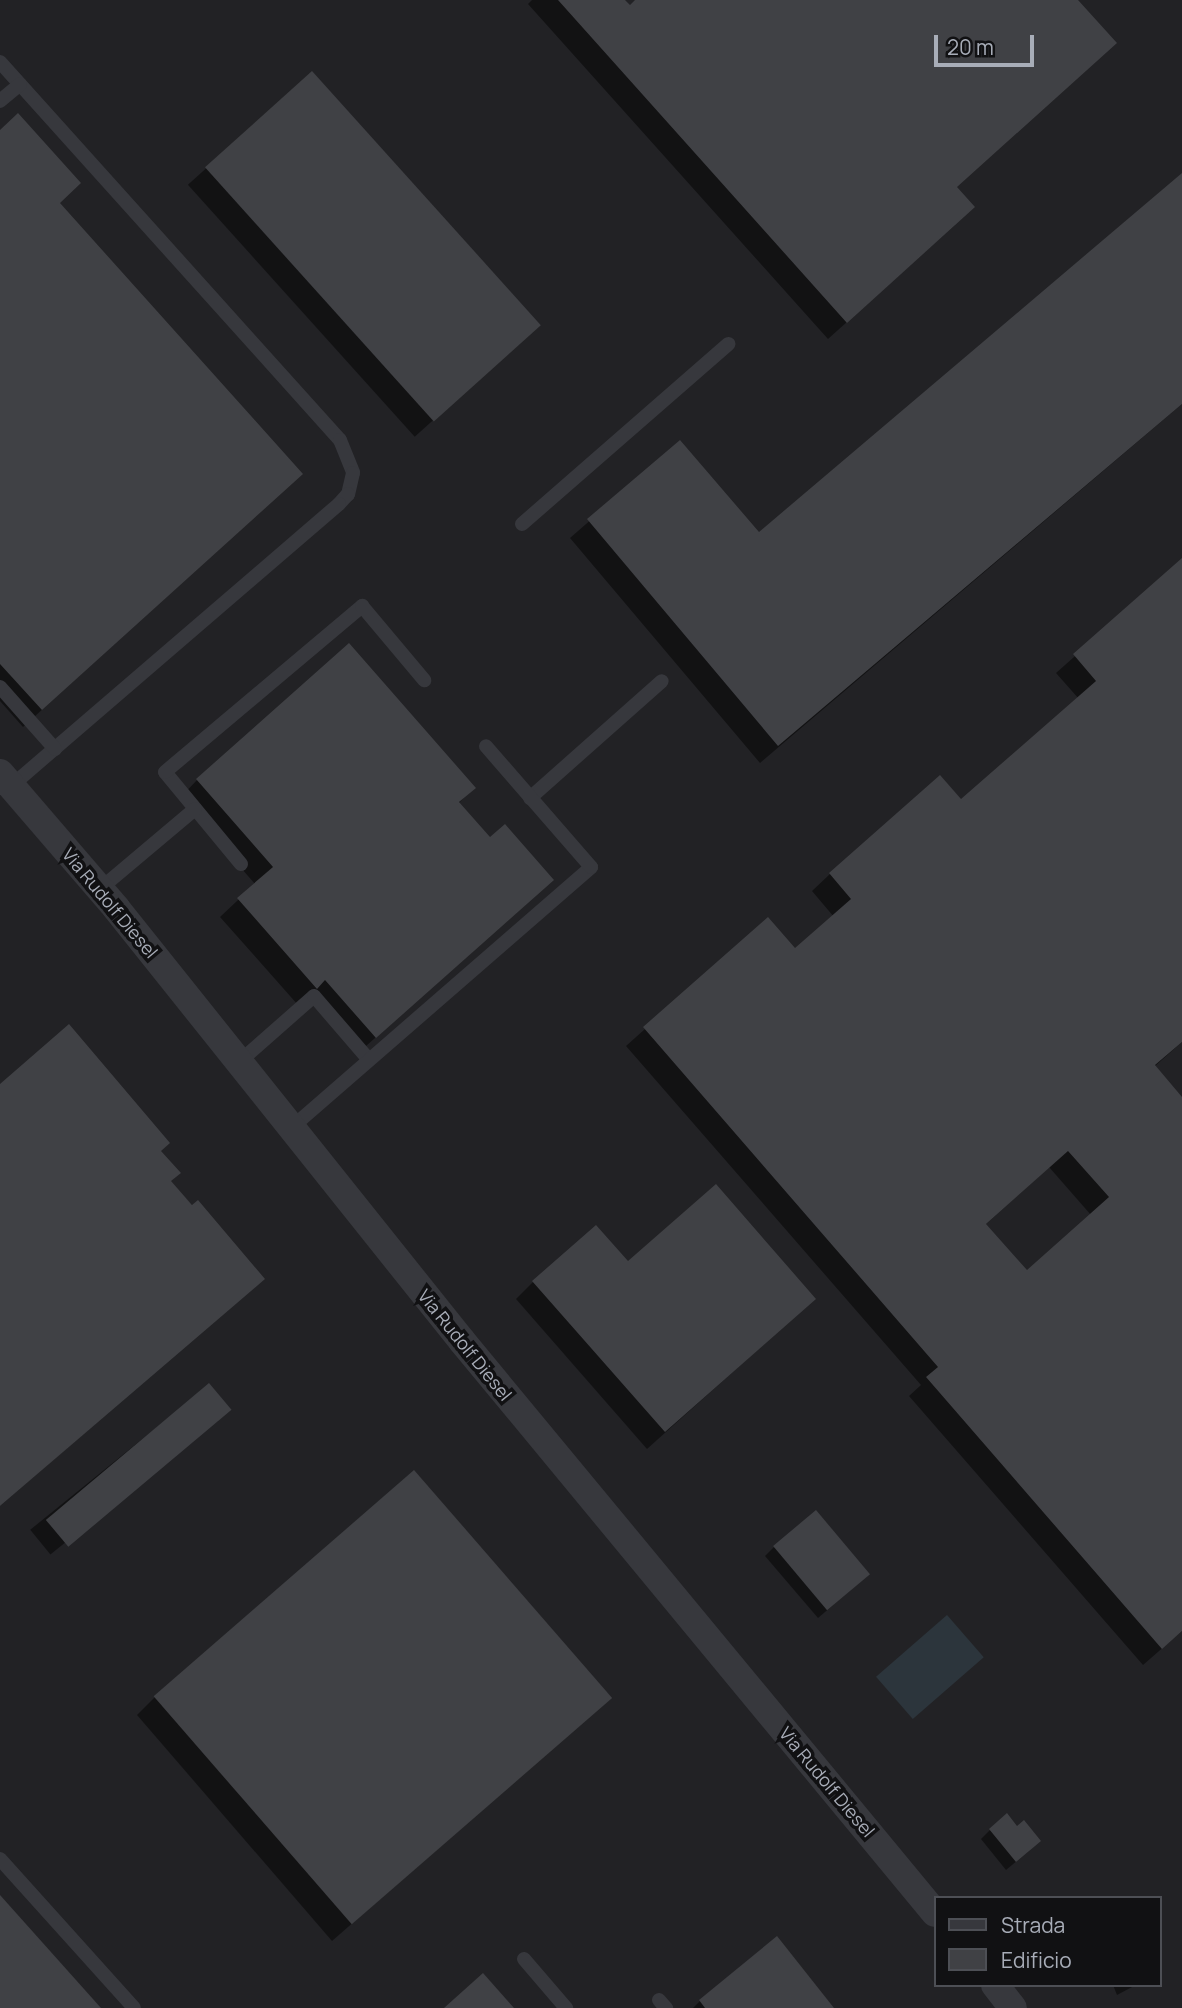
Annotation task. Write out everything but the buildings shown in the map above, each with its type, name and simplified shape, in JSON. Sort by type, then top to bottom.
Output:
[{"type":"street","name":"Via Rudolf Diesel","points":[[6,779],[100,889],[290,1129],[934,1912]]},
{"type":"street","points":[[997,1987],[1013,2008]]},
{"type":"lane","points":[[0,62],[340,440],[353,473],[348,494],[339,505],[55,749],[6,779]]},
{"type":"lane","points":[[0,101],[20,84]]},
{"type":"lane","points":[[522,524],[728,344]]},
{"type":"lane","points":[[241,864],[165,772],[362,606],[424,680]]},
{"type":"lane","points":[[530,798],[662,681]]},
{"type":"lane","points":[[0,687],[55,749]]},
{"type":"lane","points":[[290,1129],[591,867],[486,746]]},
{"type":"lane","points":[[100,889],[195,809]]},
{"type":"lane","points":[[238,1063],[314,996],[369,1060]]},
{"type":"lane","points":[[0,1858],[134,2008]]},
{"type":"lane","points":[[524,1959],[566,2008]]},
{"type":"shaded area","points":[[0,0],[1182,0],[1182,2008],[0,2008]]},
{"type":"shaded area","points":[[947,1615],[984,1657],[913,1719],[876,1677]]}]
